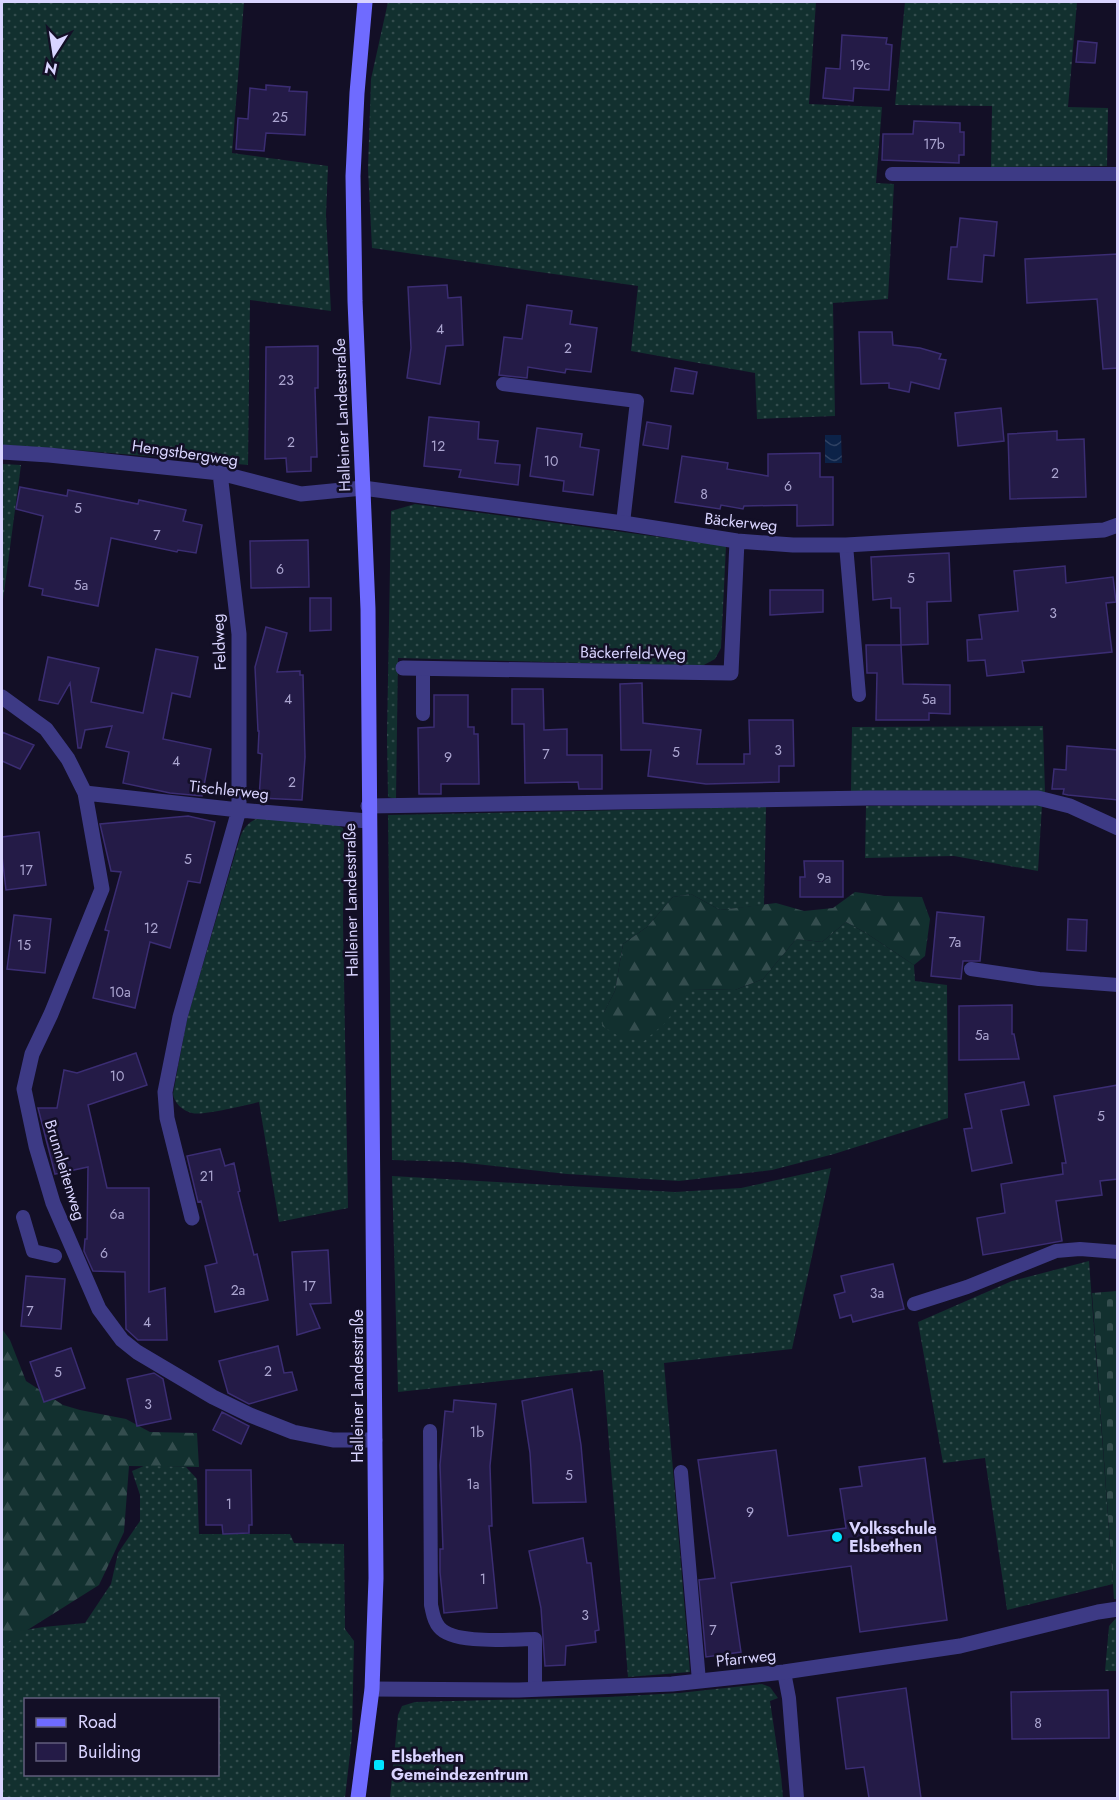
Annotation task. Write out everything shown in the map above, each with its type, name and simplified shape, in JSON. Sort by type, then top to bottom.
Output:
[{"type":"main road","name":"Halleiner Landesstraße","points":[[358,1798],[372,1689],[376,1578],[368,609],[355,301],[353,176],[364,2]]},
{"type":"street","name":"Hengstbergweg","points":[[2,452],[49,454],[220,473],[301,494],[363,488]]},
{"type":"street","name":"Feldweg","points":[[192,1218],[167,1118],[165,1092],[180,1017],[239,810],[239,634],[220,473]]},
{"type":"street","name":"Bäckerweg","points":[[363,488],[623,523],[737,541],[793,545],[846,545],[1104,530],[1118,525]]},
{"type":"street","name":"Bäckerfeld-Weg","points":[[403,668],[731,673],[737,541]]},
{"type":"street","name":"Brunnleitenweg","points":[[2,697],[46,729],[68,759],[85,793],[102,889],[51,1014],[32,1054],[24,1089],[36,1146],[53,1203],[99,1309],[122,1340],[137,1352],[213,1397],[250,1415],[293,1432],[333,1440],[375,1440]]},
{"type":"street","name":"Tischlerweg","points":[[85,793],[239,810],[368,814],[869,798],[1038,798],[1070,806],[1118,828]]},
{"type":"street","name":"Pfarrweg","points":[[372,1689],[535,1689],[699,1681],[784,1672],[960,1646],[1118,1609]]},
{"type":"lane","points":[[892,174],[1118,174]]},
{"type":"lane","points":[[503,384],[637,401],[623,523]]},
{"type":"lane","points":[[846,545],[859,695]]},
{"type":"lane","points":[[423,668],[423,714]]},
{"type":"lane","points":[[971,969],[1039,979],[1118,985]]},
{"type":"lane","points":[[23,1217],[33,1251],[55,1256]]},
{"type":"lane","points":[[914,1304],[967,1287],[1056,1251],[1080,1249],[1118,1252]]},
{"type":"lane","points":[[430,1431],[431,1605],[434,1618],[440,1629],[466,1638],[535,1639],[535,1689]]},
{"type":"lane","points":[[681,1472],[699,1681]]},
{"type":"lane","points":[[784,1672],[789,1698],[797,1798]]},
{"type":"green space","points":[[2,2],[244,2],[232,153],[328,166],[326,215],[331,311],[250,300],[248,465],[2,445]]},
{"type":"green space","points":[[388,2],[816,2],[809,104],[882,107],[876,183],[894,184],[888,299],[833,303],[835,416],[757,419],[755,373],[631,351],[638,286],[372,248],[368,169],[371,79]]},
{"type":"green space","points":[[905,2],[1077,2],[1068,107],[1108,108],[1107,166],[991,167],[992,106],[895,105]]},
{"type":"green space","points":[[2,464],[21,465],[3,600],[2,599]]},
{"type":"green space","points":[[415,504],[726,546],[721,648],[715,659],[702,666],[398,658],[396,799],[388,797],[391,511]]},
{"type":"green space","points":[[1043,726],[1045,792],[851,792],[852,727]]},
{"type":"green space","points":[[1042,805],[1038,871],[954,856],[865,858],[866,806]]},
{"type":"green space","points":[[766,807],[764,905],[720,910],[691,894],[673,897],[647,927],[623,944],[615,991],[604,1012],[690,989],[735,990],[763,979],[796,939],[822,942],[846,922],[914,965],[915,981],[947,985],[948,1118],[834,1154],[772,1170],[679,1181],[567,1174],[458,1162],[392,1160],[388,815]]},
{"type":"green space","points":[[261,817],[337,825],[343,828],[344,834],[343,921],[348,1208],[279,1222],[259,1102],[197,1114],[182,1108],[173,1094],[187,1019],[240,839],[248,824]]},
{"type":"green space","points":[[855,892],[884,896],[922,897],[930,919],[925,956],[914,965],[846,922],[822,942],[796,939],[763,979],[735,990],[690,989],[665,1023],[644,1041],[622,1038],[602,1026],[604,1012],[615,991],[623,944],[647,927],[673,897],[691,894],[720,910],[776,903],[804,911],[833,908]]},
{"type":"green space","points":[[831,1168],[792,1349],[664,1363],[690,1672],[628,1677],[603,1370],[398,1392],[392,1176],[675,1192],[741,1188]]},
{"type":"green space","points":[[1089,1261],[1113,1584],[1007,1610],[985,1458],[943,1463],[918,1322],[1012,1281]]},
{"type":"green space","points":[[1117,1291],[1118,1599],[1114,1599],[1092,1293]]},
{"type":"green space","points":[[2,1329],[10,1340],[26,1381],[63,1405],[126,1419],[150,1432],[197,1433],[199,1467],[129,1466],[124,1532],[99,1585],[2,1646]]},
{"type":"green space","points":[[146,1465],[186,1467],[197,1479],[199,1534],[290,1534],[294,1543],[344,1544],[345,1629],[354,1641],[352,1736],[345,1798],[2,1798],[2,1634],[85,1623],[111,1584],[118,1553],[140,1521],[140,1495],[132,1471]]},
{"type":"green space","points":[[1117,1617],[1117,1671],[1105,1671],[1109,1626]]},
{"type":"green space","points":[[762,1684],[770,1687],[778,1698],[770,1701],[783,1798],[390,1798],[398,1715],[402,1706],[415,1702],[608,1697],[679,1693]]},
{"type":"water","points":[[825,435],[841,435],[842,463],[825,463]]},
{"type":"building","points":[[842,35],[887,38],[886,44],[892,45],[889,90],[854,88],[853,101],[823,98],[826,68],[840,69]]},
{"type":"building","points":[[1078,41],[1097,43],[1095,63],[1076,62]]},
{"type":"building","points":[[266,85],[290,87],[289,91],[307,92],[305,135],[266,133],[264,151],[236,149],[238,118],[248,119],[250,88],[266,90]]},
{"type":"building","points":[[914,121],[960,123],[960,132],[964,132],[964,155],[959,155],[959,163],[882,160],[883,134],[913,134]]},
{"type":"building","points":[[960,218],[997,222],[994,256],[984,255],[982,282],[948,279],[951,247],[957,247]]},
{"type":"building","points":[[1118,254],[1118,368],[1103,369],[1097,299],[1027,303],[1025,259]]},
{"type":"building","points":[[447,285],[448,298],[461,297],[463,345],[446,346],[440,384],[407,378],[411,348],[408,287]]},
{"type":"building","points":[[527,305],[572,311],[570,324],[597,328],[591,372],[566,369],[565,373],[528,367],[527,378],[499,375],[504,337],[522,339]]},
{"type":"building","points":[[859,332],[892,332],[893,345],[920,348],[941,354],[939,359],[946,360],[939,389],[911,382],[909,392],[889,388],[889,383],[861,384]]},
{"type":"building","points":[[318,346],[318,388],[315,388],[317,457],[311,457],[311,471],[287,472],[286,458],[265,459],[266,347]]},
{"type":"building","points":[[675,368],[697,372],[693,394],[671,391]]},
{"type":"building","points":[[1001,408],[1004,441],[958,446],[955,413]]},
{"type":"building","points":[[429,417],[479,422],[478,439],[498,441],[495,463],[520,465],[518,485],[459,477],[461,470],[424,466]]},
{"type":"building","points":[[647,422],[671,426],[668,449],[643,445]]},
{"type":"building","points":[[537,428],[582,434],[580,447],[599,450],[593,495],[563,491],[564,481],[530,476]]},
{"type":"building","points":[[1057,431],[1057,440],[1084,439],[1086,497],[1010,499],[1008,434]]},
{"type":"building","points":[[820,453],[820,477],[833,477],[833,525],[797,526],[797,505],[744,506],[743,509],[721,505],[720,509],[675,502],[682,456],[728,463],[727,469],[768,476],[768,454]]},
{"type":"building","points":[[20,487],[67,496],[68,490],[138,504],[139,500],[186,510],[183,521],[202,525],[196,553],[178,550],[177,552],[111,538],[98,606],[42,595],[43,589],[29,586],[43,516],[16,509]]},
{"type":"building","points":[[308,540],[309,587],[251,588],[250,541]]},
{"type":"building","points":[[949,553],[951,601],[927,602],[928,644],[901,645],[900,608],[891,608],[891,598],[873,600],[871,557]]},
{"type":"building","points":[[1065,566],[1066,583],[1113,577],[1116,602],[1106,603],[1112,652],[1022,661],[1024,672],[987,676],[985,660],[968,661],[967,640],[982,639],[979,615],[1018,611],[1014,571]]},
{"type":"building","points":[[770,590],[823,590],[823,612],[770,615]]},
{"type":"building","points":[[310,598],[331,598],[331,630],[310,631]]},
{"type":"building","points":[[266,627],[287,633],[277,672],[300,671],[300,675],[303,675],[305,757],[302,800],[259,798],[262,754],[258,753],[255,667]]},
{"type":"building","points":[[866,645],[901,645],[903,684],[950,685],[950,714],[929,713],[929,720],[876,720],[877,673],[867,673]]},
{"type":"building","points":[[156,649],[198,657],[190,697],[172,693],[163,739],[211,749],[202,796],[170,793],[123,783],[129,752],[106,747],[112,726],[85,730],[81,748],[78,748],[70,683],[58,704],[39,700],[48,657],[99,668],[91,702],[143,713]]},
{"type":"building","points":[[642,683],[643,723],[701,730],[697,764],[744,764],[744,754],[750,754],[749,720],[793,720],[794,766],[779,766],[779,782],[706,784],[648,776],[651,750],[621,750],[620,684]]},
{"type":"building","points":[[512,689],[543,689],[544,730],[567,729],[567,755],[602,755],[602,789],[579,789],[578,782],[525,783],[524,724],[512,724]]},
{"type":"building","points":[[434,695],[468,695],[468,727],[474,727],[474,734],[478,734],[479,784],[441,784],[441,794],[419,794],[418,728],[434,727]]},
{"type":"building","points":[[2,732],[34,745],[20,769],[2,761]]},
{"type":"building","points":[[1067,746],[1118,750],[1118,800],[1068,795],[1063,794],[1064,789],[1052,789],[1054,769],[1066,770]]},
{"type":"building","points":[[188,816],[215,822],[200,883],[188,881],[170,948],[150,942],[135,1008],[93,998],[109,931],[105,930],[121,872],[111,871],[100,824]]},
{"type":"building","points":[[39,832],[46,885],[6,890],[2,837]]},
{"type":"building","points":[[804,861],[843,861],[843,897],[800,897],[800,877],[805,877]]},
{"type":"building","points":[[937,912],[984,917],[980,961],[963,961],[961,979],[931,976]]},
{"type":"building","points":[[14,915],[51,919],[45,973],[7,969]]},
{"type":"building","points":[[1068,919],[1087,920],[1086,951],[1067,950]]},
{"type":"building","points":[[1012,1005],[1012,1034],[1014,1034],[1019,1059],[959,1060],[959,1006]]},
{"type":"building","points":[[136,1053],[147,1085],[88,1105],[107,1188],[149,1188],[149,1292],[165,1288],[167,1340],[138,1340],[126,1329],[125,1272],[93,1271],[84,1251],[85,1239],[87,1239],[88,1167],[55,1174],[38,1108],[57,1108],[64,1070],[77,1073]]},
{"type":"building","points":[[1024,1082],[1029,1105],[1001,1110],[1012,1163],[972,1171],[964,1129],[972,1128],[965,1094]]},
{"type":"building","points":[[1118,1085],[1118,1179],[1100,1181],[1102,1195],[1056,1201],[1062,1241],[983,1255],[977,1218],[1005,1213],[1001,1184],[1063,1174],[1062,1163],[1066,1163],[1054,1096]]},
{"type":"building","points":[[220,1149],[225,1166],[234,1163],[240,1191],[238,1192],[268,1300],[215,1312],[205,1266],[217,1263],[201,1201],[198,1202],[187,1156]]},
{"type":"building","points":[[328,1250],[331,1303],[310,1304],[320,1328],[297,1335],[292,1252]]},
{"type":"building","points":[[893,1264],[904,1309],[853,1322],[851,1315],[840,1318],[834,1295],[845,1292],[841,1276]]},
{"type":"building","points":[[26,1276],[65,1279],[61,1329],[21,1326]]},
{"type":"building","points":[[278,1346],[284,1373],[292,1372],[297,1390],[249,1404],[228,1393],[219,1361]]},
{"type":"building","points":[[71,1348],[85,1388],[44,1402],[30,1362]]},
{"type":"building","points":[[154,1373],[163,1379],[171,1419],[137,1426],[127,1379]]},
{"type":"building","points":[[572,1389],[581,1445],[586,1502],[533,1503],[530,1453],[522,1401]]},
{"type":"building","points":[[454,1400],[496,1404],[490,1466],[492,1526],[489,1526],[497,1608],[444,1613],[440,1572],[440,1549],[443,1549],[440,1465],[445,1411],[453,1412]]},
{"type":"building","points":[[222,1412],[249,1426],[241,1444],[213,1430]]},
{"type":"building","points":[[776,1450],[788,1536],[846,1528],[840,1489],[862,1486],[859,1467],[925,1458],[947,1620],[860,1632],[851,1566],[731,1583],[741,1652],[706,1657],[699,1580],[715,1578],[698,1460]]},
{"type":"building","points":[[206,1470],[251,1470],[252,1525],[249,1525],[249,1533],[223,1534],[222,1525],[206,1525]]},
{"type":"building","points":[[583,1538],[587,1563],[591,1563],[599,1630],[595,1631],[596,1642],[566,1646],[565,1665],[545,1666],[541,1608],[529,1551]]},
{"type":"building","points":[[906,1688],[921,1798],[869,1798],[864,1767],[846,1769],[837,1698]]},
{"type":"building","points":[[1108,1690],[1109,1738],[1012,1739],[1011,1692]]},
{"type":"place","name":"Volksschule Elsbethen","points":[[837,1537]]},
{"type":"place","name":"Elsbethen Gemeindezentrum","points":[[379,1765]]}]
